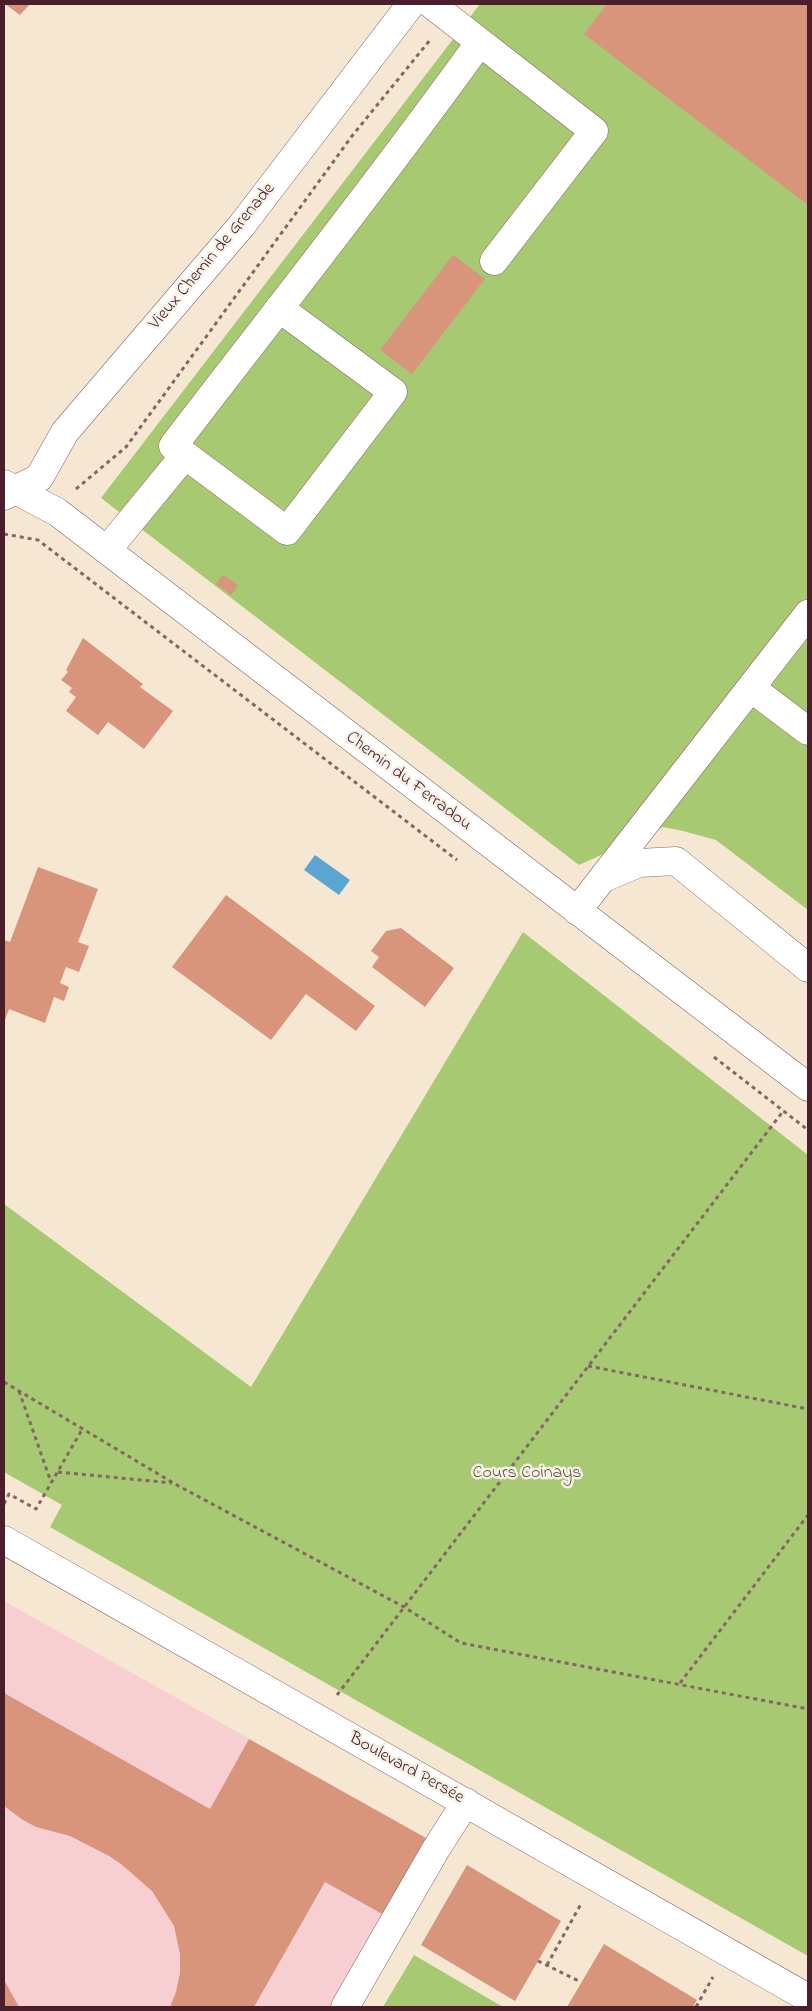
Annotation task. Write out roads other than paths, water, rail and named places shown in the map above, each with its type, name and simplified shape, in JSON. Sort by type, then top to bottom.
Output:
[{"type":"street","name":"Vieux Chemin de Grenade","points":[[7,490],[39,478],[65,432],[242,225],[411,4]]},
{"type":"street","points":[[431,4],[594,131],[494,261]]},
{"type":"street","points":[[107,550],[279,308],[391,163],[480,42]]},
{"type":"street","points":[[179,451],[287,531],[393,392],[279,308]]},
{"type":"street","name":"Chemin du Ferradou","points":[[7,490],[57,512],[806,1085]]},
{"type":"street","points":[[577,911],[808,614]]},
{"type":"street","points":[[751,688],[808,732]]},
{"type":"street","points":[[604,877],[640,863],[676,861],[808,968]]},
{"type":"street","name":"Boulevard Persée","points":[[4,1540],[808,1998]]},
{"type":"street","points":[[345,2007],[436,1849],[466,1802]]},
{"type":"water","points":[[315,855],[350,880],[339,895],[304,870]]},
{"type":"park label","name":"Cours Coinays","points":[[527,1474]]}]
